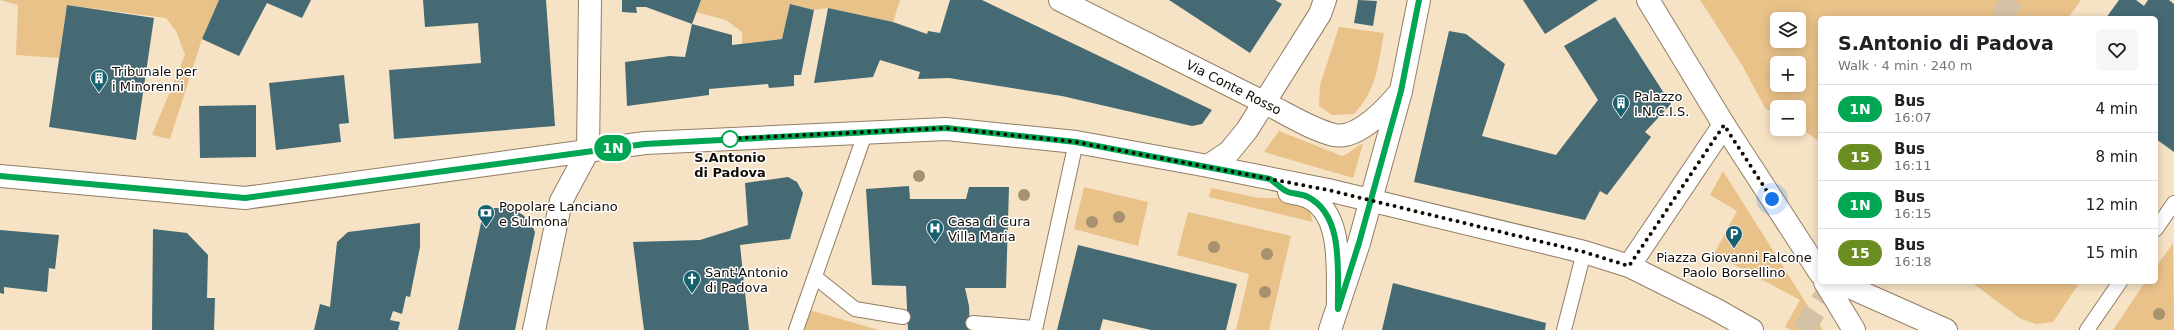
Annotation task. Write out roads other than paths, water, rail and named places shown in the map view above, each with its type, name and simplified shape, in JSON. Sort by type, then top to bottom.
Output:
[{"type":"street","points":[[534,330],[561,201],[588,151],[590,0]]},
{"type":"street","name":"Via Conte Rosso","points":[[1060,0],[1264,102],[1336,135],[1362,128],[1384,112],[1401,91]]},
{"type":"street","points":[[1208,166],[1229,152],[1247,130],[1320,14],[1325,0]]},
{"type":"street","points":[[1330,330],[1336,320],[1401,91],[1420,0]]},
{"type":"street","points":[[1648,0],[1724,125],[1818,270]]},
{"type":"street","points":[[1629,266],[1724,125]]},
{"type":"street","points":[[0,176],[245,198],[645,144],[866,131],[946,128],[1076,142],[1208,166],[1371,200],[1584,252],[1629,266],[1715,309],[1752,330]]},
{"type":"street","points":[[1270,179],[1286,192],[1308,197],[1326,212],[1333,226],[1335,238],[1336,320]]},
{"type":"street","points":[[1826,284],[1854,330]]},
{"type":"street","points":[[1842,284],[1946,330]]},
{"type":"lane","points":[[796,330],[866,131]]},
{"type":"lane","points":[[973,322],[1035,329],[1076,142]]},
{"type":"lane","points":[[2158,226],[2174,203]]},
{"type":"lane","points":[[1564,330],[1584,252]]},
{"type":"lane","points":[[815,277],[855,309],[903,317]]},
{"type":"lane","points":[[2087,330],[2119,284]]},
{"type":"tunnel","points":[[2002,16],[2012,0]]},
{"type":"tunnel","points":[[1803,330],[1833,284]]},
{"type":"place","name":"Tribunale per i Minorenni","points":[[99,93]]},
{"type":"place","name":"Palazzo I.N.C.I.S.","points":[[1621,118]]},
{"type":"place","name":"S.Antonio di Padova","points":[[730,139]]},
{"type":"place","name":"Popolare Lanciano e Sulmona","points":[[486,228]]},
{"type":"place","name":"Casa di Cura Villa Maria","points":[[935,243]]},
{"type":"place","name":"Piazza Giovanni Falcone Paolo Borsellino","points":[[1734,249]]},
{"type":"place","name":"Sant'Antonio di Padova","points":[[692,294]]}]
